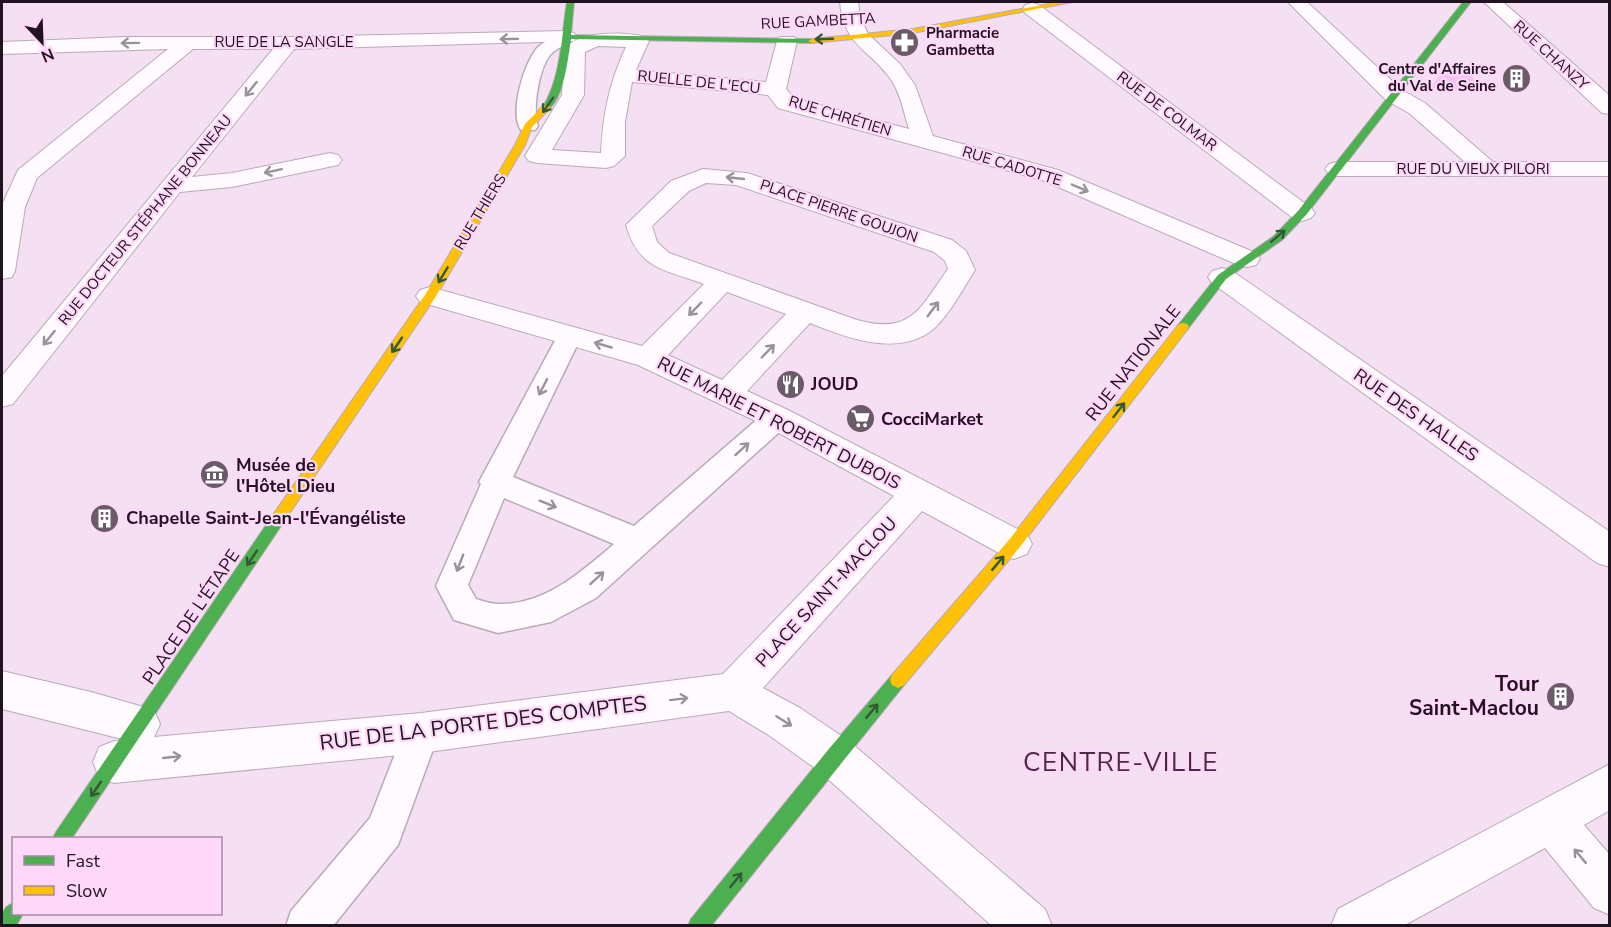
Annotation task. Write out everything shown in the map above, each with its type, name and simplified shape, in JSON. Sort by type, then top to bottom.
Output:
[{"type":"main road","points":[[567,37],[570,2]]},
{"type":"main road","name":"RUE GAMBETTA","points":[[567,37],[788,41],[859,38],[949,26],[1035,6],[1068,2]]},
{"type":"main road","name":"RUE NATIONALE","points":[[698,926],[834,756],[1014,544],[1235,268],[1278,238],[1302,213],[1467,2]]},
{"type":"main road","name":"RUE THIERS","points":[[430,296],[520,145],[528,126],[554,98],[567,37]]},
{"type":"main road","name":"PLACE DE L'ÉTAPE","points":[[63,837],[430,296]]},
{"type":"street","points":[[849,2],[849,17],[859,38],[902,80],[923,140]]},
{"type":"street","points":[[1297,2],[1394,95],[1417,108],[1487,169]]},
{"type":"street","name":"RUE CHANZY","points":[[1493,2],[1610,108]]},
{"type":"street","name":"RUE DE COLMAR","points":[[1035,6],[1302,213]]},
{"type":"street","name":"RUE DE LA SANGLE","points":[[2,48],[189,42],[288,43],[567,37]]},
{"type":"street","points":[[596,40],[639,41],[623,75],[614,122],[614,156],[606,161],[537,156],[573,95],[575,49],[596,40]]},
{"type":"street","name":"RUE CHRÉTIEN","points":[[788,41],[775,89],[786,103],[923,140]]},
{"type":"street","points":[[2,271],[13,207],[26,175],[189,42]]},
{"type":"street","name":"RUE DOCTEUR STÉPHANE BONNEAU","points":[[2,396],[288,43]]},
{"type":"street","name":"RUELLE DE L'ECU","points":[[623,75],[775,89]]},
{"type":"street","name":"RUE CADOTTE","points":[[923,140],[1050,175],[1235,268]]},
{"type":"street","points":[[173,185],[234,179],[330,160]]},
{"type":"street","name":"RUE DU VIEUX PILORI","points":[[1337,169],[1610,169]]},
{"type":"street","name":"PLACE PIERRE GOUJON","points":[[703,176],[740,178],[943,246],[957,257],[962,270],[921,324],[896,333],[866,333],[722,281],[660,259],[645,245],[639,225],[680,186],[703,176]]},
{"type":"street","name":"RUE DES HALLES","points":[[1235,268],[1610,552]]},
{"type":"street","points":[[648,358],[722,281]]},
{"type":"street","name":"RUE MARIE ET ROBERT DUBOIS","points":[[430,296],[648,358],[777,418],[1014,544]]},
{"type":"street","points":[[727,393],[805,311]]},
{"type":"street","name":"PLACE SAINT-MACLOU","points":[[733,692],[918,493]]},
{"type":"street","points":[[2,690],[140,724]]},
{"type":"street","points":[[733,692],[785,722],[834,756],[1028,926]]},
{"type":"street","name":"RUE DE LA PORTE DES COMPTES","points":[[114,762],[422,733],[733,692]]},
{"type":"street","points":[[1355,926],[1551,820],[1610,785]]},
{"type":"street","points":[[1551,820],[1610,892]]},
{"type":"lane","name":"RUE THIERS","points":[[528,126],[525,117],[533,70],[544,50],[567,37]]},
{"type":"lane","points":[[570,335],[494,482],[452,586],[465,610],[498,619],[539,612],[585,588],[777,418]]},
{"type":"lane","points":[[494,482],[639,541]]},
{"type":"lane","points":[[306,926],[384,831],[422,733]]},
{"type":"shaded area","points":[[1447,66],[1462,66],[1484,89],[1429,90]]},
{"type":"traffic: fast","points":[[547,107],[553,98],[561,72],[570,2]]},
{"type":"traffic: fast","points":[[1183,327],[1222,277],[1278,238],[1302,213],[1467,2]]},
{"type":"traffic: fast","points":[[567,37],[812,41]]},
{"type":"traffic: fast","points":[[63,837],[280,516]]},
{"type":"traffic: fast","points":[[698,926],[898,680]]},
{"type":"traffic: fast","points":[[4,926],[12,915]]},
{"type":"traffic: slow","points":[[812,41],[913,31],[1068,2]]},
{"type":"traffic: slow","points":[[280,516],[430,296],[520,145],[528,126],[547,107]]},
{"type":"traffic: slow","points":[[898,680],[1014,544],[1183,327]]},
{"type":"place","name":"Pharmacie Gambetta","points":[[905,42]]},
{"type":"place","name":"Centre d'Affaires du Val de Seine","points":[[1517,78]]},
{"type":"place","name":"JOUD","points":[[790,384]]},
{"type":"place","name":"CocciMarket","points":[[860,419]]},
{"type":"place","name":"Musée de l'Hôtel Dieu","points":[[215,475]]},
{"type":"place","name":"Chapelle Saint-Jean-l'Évangéliste","points":[[105,518]]},
{"type":"place","name":"Tour Saint-Maclou","points":[[1560,696]]},
{"type":"district","name":"CENTRE-VILLE","points":[[1121,762]]}]
